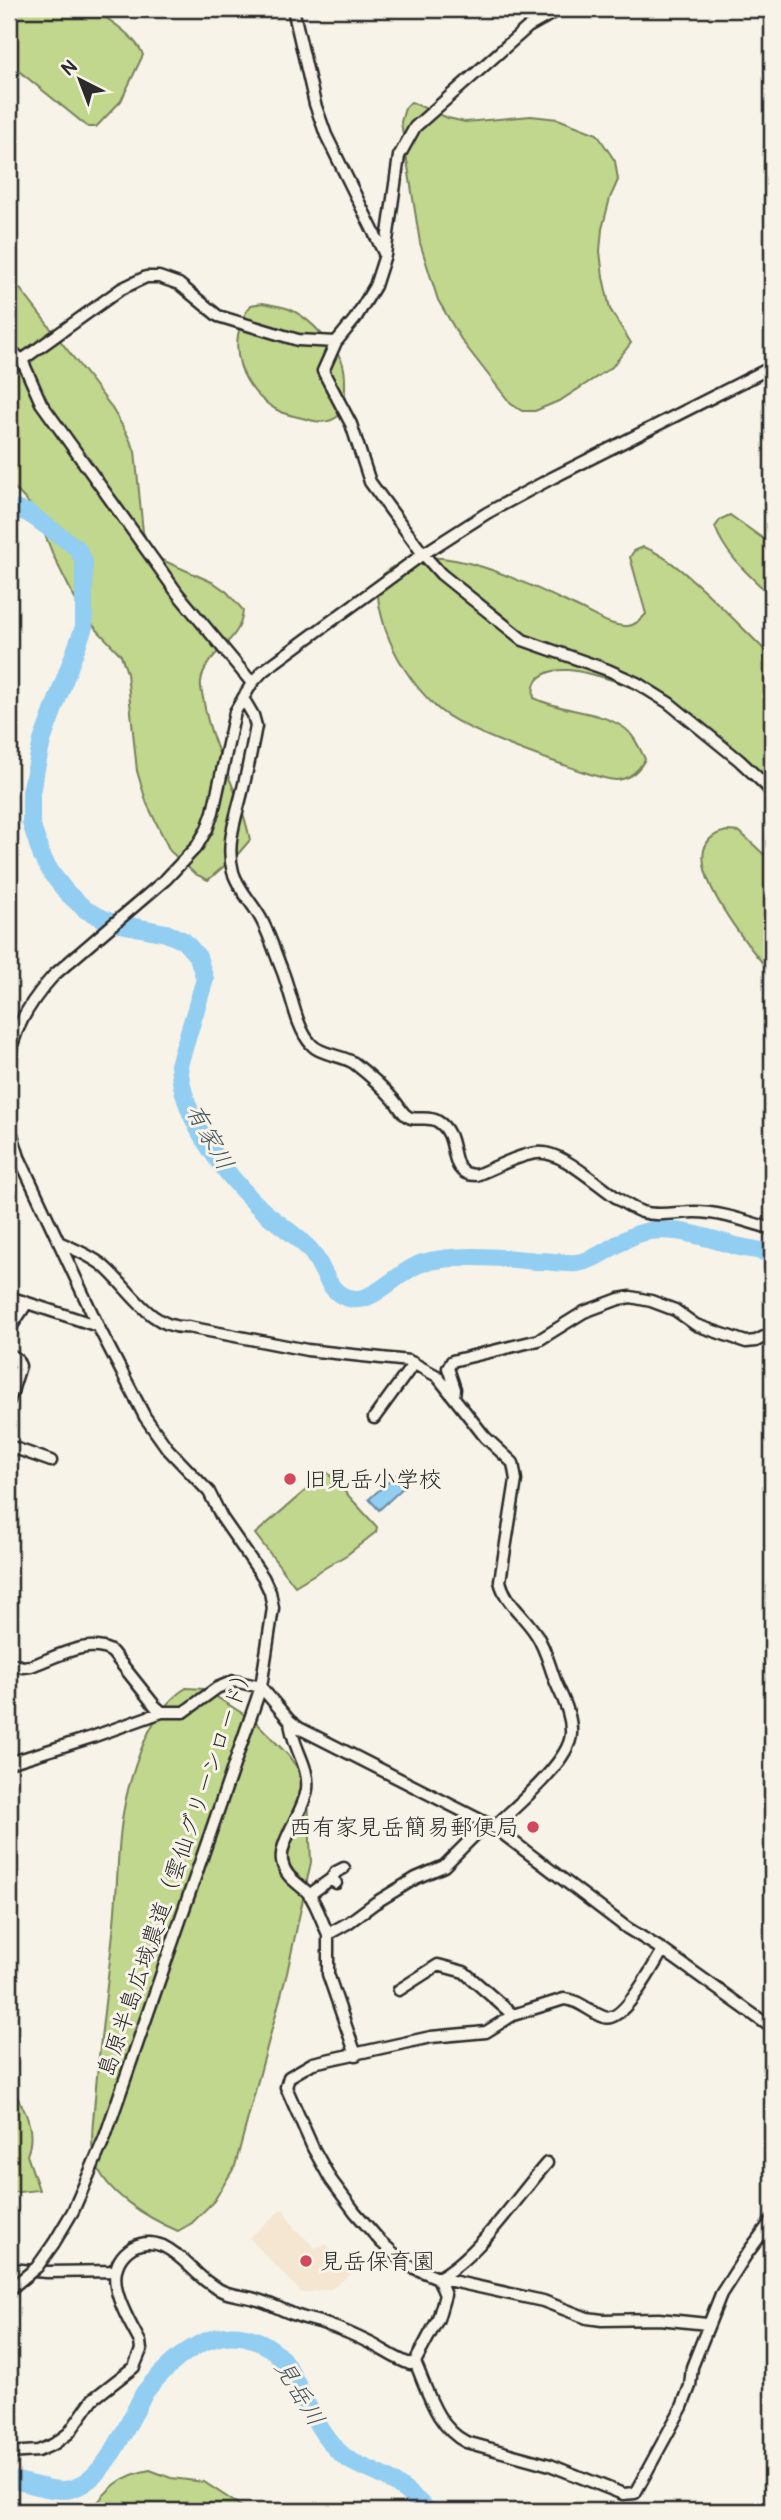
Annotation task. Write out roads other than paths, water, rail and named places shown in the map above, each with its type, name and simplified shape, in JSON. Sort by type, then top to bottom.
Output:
[{"type":"street","points":[[293,9],[315,104],[326,135],[385,255]]},
{"type":"street","points":[[560,9],[528,27],[415,127],[399,156],[385,255],[375,286],[355,319],[336,342],[323,371],[351,424],[370,482],[441,574],[523,640],[608,670],[637,683],[669,703],[739,760],[772,791]]},
{"type":"street","points":[[22,360],[121,289],[146,277],[159,277],[179,284],[218,316],[298,340],[336,342]]},
{"type":"street","points":[[9,349],[22,360],[41,403],[178,594],[252,683]]},
{"type":"street","points":[[9,1059],[16,1033],[39,991],[166,879],[197,846],[207,830],[213,812],[230,727],[252,683],[276,659],[423,554],[487,513],[772,367]]},
{"type":"street","points":[[243,698],[256,726],[233,825],[233,871],[239,887],[261,918],[310,1044],[351,1061],[378,1083],[407,1116],[429,1117],[439,1122],[452,1137],[455,1161],[464,1172],[476,1175],[534,1153],[548,1153],[567,1162],[623,1203],[645,1213],[697,1212],[723,1215],[771,1229]]},
{"type":"street","points":[[213,812],[233,825]]},
{"type":"street","name":"島原半島広域農道（雲仙グリーンロード）","points":[[9,1125],[19,1157],[98,1326],[155,1433],[209,1492],[222,1518],[263,1577],[274,1608],[261,1687],[105,2137],[73,2211],[54,2243],[37,2267],[9,2290]]},
{"type":"street","points":[[61,1243],[97,1261],[150,1314],[171,1327],[188,1327],[307,1350],[414,1363],[437,1377],[485,1437],[513,1463],[516,1471],[499,1581],[505,1597],[533,1629],[546,1649],[570,1714],[570,1744],[560,1760],[527,1796],[444,1866],[416,1878],[328,1934]]},
{"type":"street","points":[[9,1297],[98,1326]]},
{"type":"street","points":[[454,1396],[455,1389],[448,1368],[453,1361],[539,1340],[584,1312],[619,1299],[631,1297],[651,1301],[675,1310],[696,1325],[746,1342],[757,1341],[772,1333]]},
{"type":"street","points":[[9,1330],[27,1303]]},
{"type":"street","points":[[9,1354],[17,1359],[20,1366],[9,1401]]},
{"type":"street","points":[[374,1418],[414,1363]]},
{"type":"street","points":[[9,1446],[51,1461]]},
{"type":"street","points":[[9,1663],[31,1666],[87,1646],[105,1647],[162,1712]]},
{"type":"street","points":[[9,1763],[162,1712],[184,1712],[224,1683],[234,1681],[261,1687],[299,1728],[491,1825],[627,1928],[663,1950],[772,2028]]},
{"type":"street","points":[[290,1721],[293,1740],[305,1769],[307,1788],[302,1809],[283,1849],[282,1859],[293,1881],[309,1895],[328,1934],[328,1974],[356,2055]]},
{"type":"street","points":[[309,1895],[333,1881],[336,1872],[344,1868]]},
{"type":"street","points":[[663,1950],[640,1988],[613,2018],[604,2018],[571,2000],[564,1999],[513,2015],[486,2032],[431,2037],[313,2063],[289,2077],[286,2087],[313,2148],[331,2180],[381,2242],[407,2265],[438,2278],[543,2301],[587,2318],[659,2319],[707,2324]]},
{"type":"street","points":[[399,1990],[438,1965],[464,1972],[513,2015]]},
{"type":"street","points":[[438,2278],[453,2270],[481,2243],[547,2163]]},
{"type":"street","points":[[415,2361],[440,2419],[454,2436],[466,2442],[550,2465],[629,2494],[638,2489],[682,2407],[690,2386],[692,2367],[721,2294],[772,2220]]},
{"type":"street","points":[[9,2453],[38,2451],[54,2444],[69,2432],[93,2399],[134,2367],[141,2350],[140,2342],[117,2295],[116,2270],[120,2259],[139,2244],[163,2246],[200,2278],[223,2291],[260,2300],[293,2315],[327,2324],[410,2364],[415,2361],[438,2319],[445,2295],[438,2278]]},
{"type":"street","points":[[9,2269],[47,2272],[116,2270]]},
{"type":"water","points":[[396,1475],[406,1485],[379,1510],[369,1499]]},
{"type":"waterway","name":"有家川","points":[[9,508],[34,517],[77,548],[84,562],[84,627],[42,741],[31,792],[31,823],[42,857],[67,893],[86,910],[110,922],[166,933],[184,941],[198,957],[205,979],[179,1065],[182,1085],[196,1125],[232,1178],[261,1209],[310,1250],[337,1292],[344,1297],[361,1299],[379,1291],[422,1263],[451,1258],[576,1263],[592,1258],[630,1237],[650,1231],[687,1233],[772,1254]]},
{"type":"waterway","name":"見岳川","points":[[9,2479],[63,2490],[77,2487],[90,2479],[113,2452],[144,2393],[167,2368],[194,2347],[215,2338],[236,2336],[247,2337],[266,2345],[282,2359],[322,2431],[342,2455],[393,2482],[429,2511]]},
{"type":"place","name":"旧見岳小学校","points":[[290,1479]]},
{"type":"place","name":"西有家見岳簡易郵便局","points":[[533,1827]]},
{"type":"place","name":"見岳保育園","points":[[306,2261]]}]
